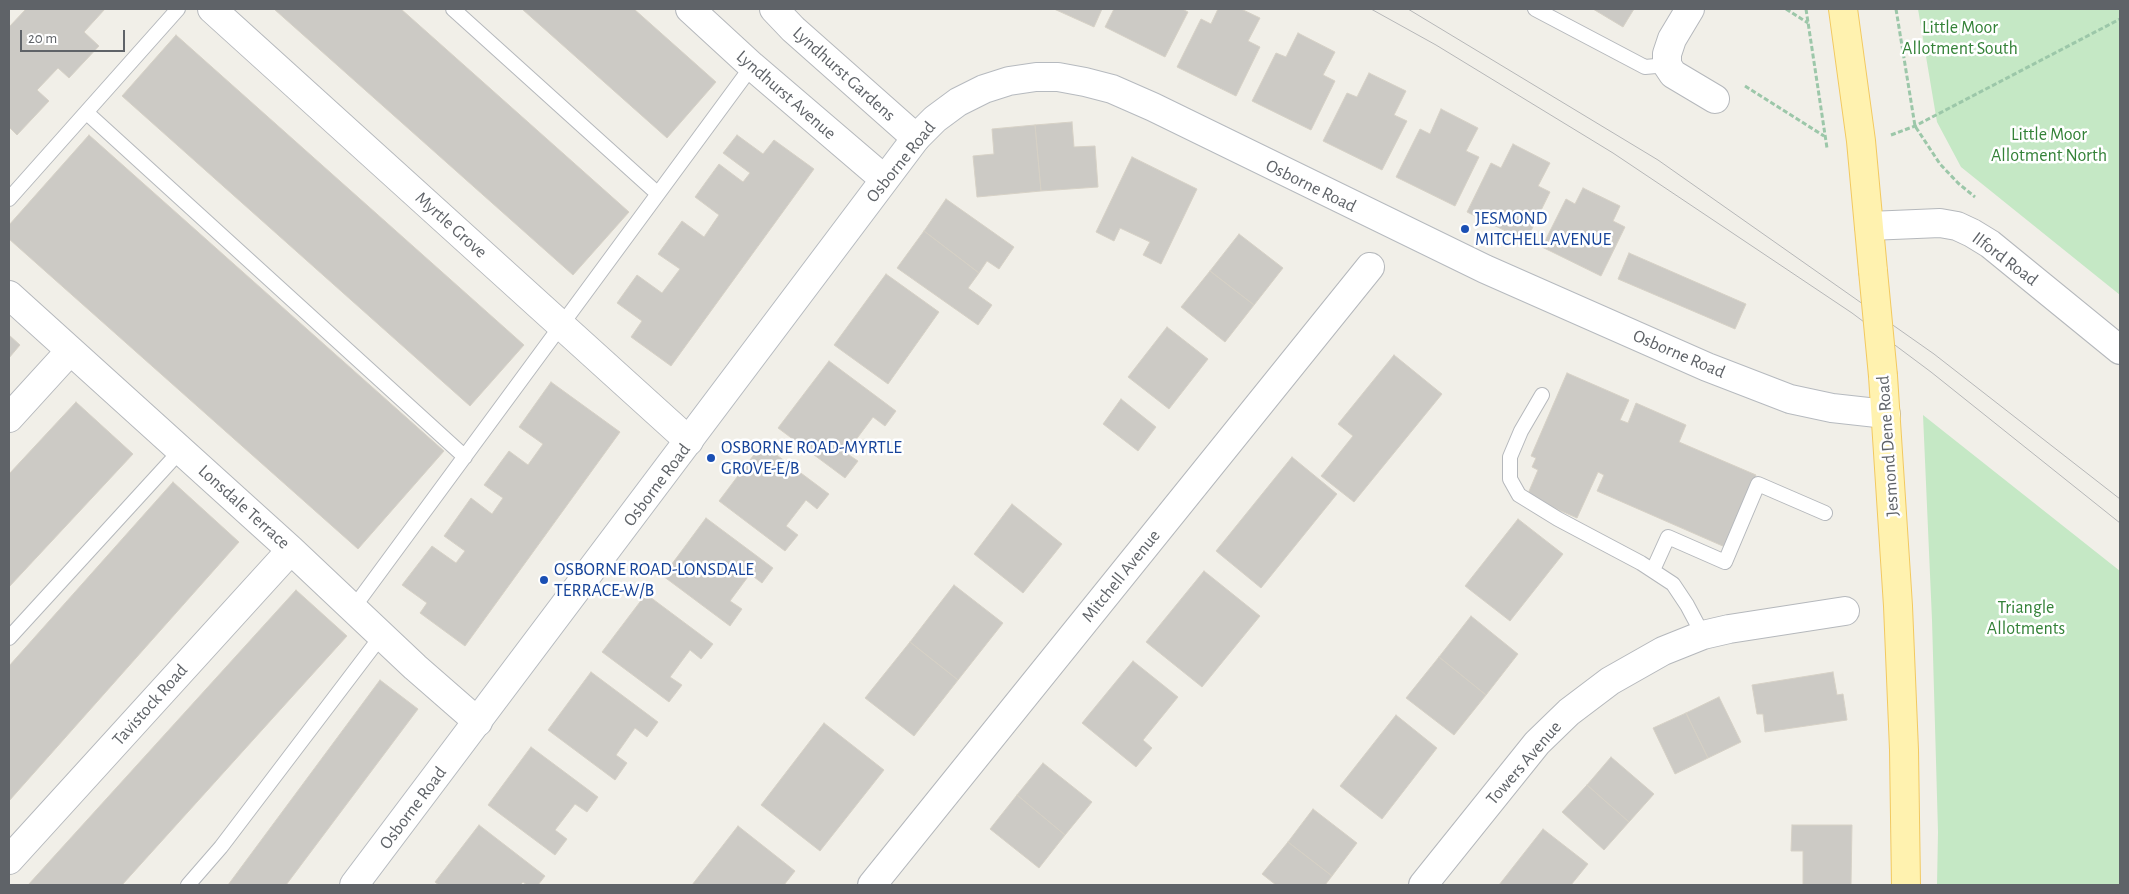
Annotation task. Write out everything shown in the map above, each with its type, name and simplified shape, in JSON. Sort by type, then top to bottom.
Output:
[{"type":"main road","name":"Jesmond Dene Road","points":[[1843,9],[1861,141],[1886,414],[1900,644],[1906,885]]},
{"type":"street","name":"Myrtle Grove","points":[[212,9],[690,441]]},
{"type":"street","name":"Lyndhurst Avenue","points":[[690,9],[752,66],[884,179]]},
{"type":"street","name":"Lyndhurst Gardens","points":[[774,9],[793,29],[916,138]]},
{"type":"street","points":[[1690,9],[1672,39],[1667,54],[1667,66],[1673,74],[1715,99]]},
{"type":"street","name":"Osborne Road","points":[[354,885],[690,441],[916,138],[935,119],[984,89],[1036,77],[1058,77],[1112,89],[1153,107],[1484,269],[1707,367],[1790,399],[1832,408],[1886,414]]},
{"type":"street","name":"Ilford Road","points":[[1869,226],[1940,223],[1957,226],[1972,233],[1990,244],[2120,350]]},
{"type":"street","name":"Mitchell Avenue","points":[[872,885],[1370,267]]},
{"type":"street","name":"Lonsdale Terrace","points":[[9,295],[354,607],[457,705],[478,722]]},
{"type":"street","points":[[9,418],[70,351]]},
{"type":"street","name":"Tavistock Road","points":[[9,860],[291,550]]},
{"type":"street","name":"Towers Avenue","points":[[1423,885],[1537,744],[1569,712],[1610,681],[1663,651],[1702,635],[1845,611]]},
{"type":"lane","points":[[9,199],[178,9]]},
{"type":"lane","points":[[453,9],[658,194]]},
{"type":"lane","points":[[1535,9],[1645,67],[1667,66]]},
{"type":"lane","points":[[354,607],[752,66]]},
{"type":"lane","points":[[87,113],[466,457]]},
{"type":"lane","points":[[1542,395],[1521,431],[1510,457],[1510,479],[1519,495],[1558,519],[1653,570],[1673,584],[1687,605],[1702,635]]},
{"type":"lane","points":[[9,638],[181,450]]},
{"type":"lane","points":[[1653,570],[1668,536],[1725,562],[1758,484],[1825,513]]},
{"type":"lane","points":[[188,885],[227,839],[382,635]]},
{"type":"path","points":[[1786,9],[1808,23]]},
{"type":"path","points":[[1806,9],[1827,146]]},
{"type":"path","points":[[1896,9],[1915,126],[1940,164],[1958,183]]},
{"type":"path","points":[[1915,126],[2120,19]]},
{"type":"path","points":[[1744,85],[1825,136]]},
{"type":"green space","name":"Little Moor Allotment North","points":[[1918,9],[2120,9],[2120,295],[1961,167],[1937,122]]},
{"type":"green space","name":"Triangle Allotments","points":[[1923,415],[2120,571],[2120,885],[1937,885],[1938,832],[1932,620]]},
{"type":"building","points":[[26,9],[105,9],[84,32],[99,46],[69,78],[58,68],[37,90],[49,101],[17,135],[9,127],[9,27]]},
{"type":"building","points":[[274,9],[401,9],[629,212],[573,275]]},
{"type":"building","points":[[522,9],[634,9],[716,82],[667,138]]},
{"type":"building","points":[[1054,9],[1102,9],[1094,27]]},
{"type":"building","points":[[1114,9],[1182,9],[1188,12],[1165,57],[1105,27]]},
{"type":"building","points":[[1218,9],[1241,9],[1260,18],[1248,41],[1260,47],[1236,96],[1177,67],[1201,19],[1211,24]]},
{"type":"building","points":[[1593,9],[1634,9],[1623,27]]},
{"type":"building","points":[[1298,33],[1335,52],[1323,75],[1335,81],[1311,130],[1252,101],[1276,53],[1286,57]]},
{"type":"building","points":[[176,35],[524,345],[470,406],[122,96]]},
{"type":"building","points":[[1369,73],[1406,91],[1394,115],[1407,121],[1382,170],[1323,141],[1347,93],[1357,97]]},
{"type":"building","points":[[1441,109],[1478,128],[1466,151],[1479,157],[1455,206],[1396,177],[1420,129],[1430,134]]},
{"type":"building","points":[[1072,122],[1074,147],[1095,146],[1098,187],[1041,191],[1035,125]]},
{"type":"building","points":[[1035,125],[1041,191],[977,197],[973,156],[994,154],[992,129]]},
{"type":"building","points":[[89,135],[444,451],[358,549],[9,239],[9,225]]},
{"type":"building","points":[[737,135],[763,154],[774,140],[814,169],[671,366],[631,337],[642,321],[617,303],[637,275],[662,293],[680,269],[658,254],[682,221],[704,237],[719,215],[695,197],[719,164],[743,182],[750,173],[723,153]]},
{"type":"building","points":[[1513,144],[1550,163],[1538,186],[1550,192],[1526,241],[1467,212],[1491,163],[1501,168]]},
{"type":"building","points":[[1132,157],[1197,189],[1161,264],[1143,255],[1150,242],[1120,228],[1114,241],[1096,232]]},
{"type":"building","points":[[1583,188],[1620,206],[1613,221],[1625,227],[1601,276],[1542,247],[1566,199],[1575,204]]},
{"type":"building","points":[[946,199],[1014,247],[999,269],[987,261],[979,273],[924,231]]},
{"type":"building","points":[[924,231],[979,273],[968,288],[992,305],[978,325],[897,268]]},
{"type":"building","points":[[1239,234],[1283,268],[1254,305],[1210,271]]},
{"type":"building","points":[[1629,253],[1746,304],[1735,329],[1618,279]]},
{"type":"building","points":[[1210,271],[1254,305],[1225,342],[1181,307]]},
{"type":"building","points":[[886,274],[939,312],[888,384],[834,345]]},
{"type":"building","points":[[1167,327],[1208,359],[1169,409],[1128,377]]},
{"type":"building","points":[[9,335],[20,345],[9,358]]},
{"type":"building","points":[[1394,355],[1442,394],[1354,502],[1321,476],[1353,436],[1338,424]]},
{"type":"building","points":[[829,361],[896,411],[885,426],[873,417],[846,453],[858,461],[845,478],[778,428]]},
{"type":"building","points":[[1567,373],[1629,400],[1620,420],[1628,423],[1636,403],[1686,425],[1679,442],[1756,475],[1725,547],[1597,491],[1604,475],[1598,472],[1577,518],[1527,496],[1538,470],[1532,467],[1536,458],[1531,456]]},
{"type":"building","points":[[551,382],[620,432],[465,646],[420,613],[427,603],[402,585],[432,546],[456,563],[465,551],[444,536],[471,498],[492,514],[503,498],[484,485],[509,451],[528,465],[543,444],[519,427]]},
{"type":"building","points":[[1121,399],[1156,427],[1138,451],[1103,424]]},
{"type":"building","points":[[76,402],[133,454],[9,587],[9,474]]},
{"type":"building","points":[[762,444],[829,494],[817,509],[806,500],[786,526],[798,535],[785,551],[719,501]]},
{"type":"building","points":[[1292,457],[1337,494],[1261,588],[1216,551]]},
{"type":"building","points":[[173,482],[239,542],[9,801],[9,666]]},
{"type":"building","points":[[1012,504],[1062,544],[1023,593],[974,554]]},
{"type":"building","points":[[706,518],[773,568],[762,583],[750,574],[730,601],[742,609],[730,626],[663,576]]},
{"type":"building","points":[[1518,519],[1563,554],[1510,621],[1465,586]]},
{"type":"building","points":[[1204,571],[1260,616],[1202,687],[1146,642]]},
{"type":"building","points":[[954,585],[1003,623],[958,680],[910,642]]},
{"type":"building","points":[[296,590],[347,636],[122,885],[28,885]]},
{"type":"building","points":[[646,594],[713,644],[701,659],[690,650],[670,677],[682,685],[669,702],[602,652]]},
{"type":"building","points":[[1471,616],[1518,654],[1486,695],[1439,657]]},
{"type":"building","points":[[910,642],[958,680],[914,736],[865,698]]},
{"type":"building","points":[[1439,657],[1486,695],[1454,735],[1406,698]]},
{"type":"building","points":[[1133,661],[1178,697],[1143,740],[1152,748],[1136,767],[1082,723]]},
{"type":"building","points":[[591,672],[658,722],[647,737],[635,728],[616,755],[627,763],[615,780],[548,730]]},
{"type":"building","points":[[1833,672],[1837,695],[1843,694],[1847,720],[1765,732],[1763,714],[1757,714],[1752,685]]},
{"type":"building","points":[[380,680],[418,709],[286,885],[228,885]]},
{"type":"building","points":[[1719,697],[1741,742],[1708,758],[1686,713]]},
{"type":"building","points":[[1686,713],[1708,758],[1675,774],[1653,728]]},
{"type":"building","points":[[1396,715],[1437,748],[1382,819],[1340,786]]},
{"type":"building","points":[[824,723],[884,770],[820,851],[761,805]]},
{"type":"building","points":[[531,747],[598,797],[587,812],[575,804],[555,830],[567,839],[555,855],[488,805]]},
{"type":"building","points":[[1611,757],[1654,794],[1629,822],[1587,785]]},
{"type":"building","points":[[1043,763],[1092,802],[1065,835],[1017,795]]},
{"type":"building","points":[[1587,785],[1629,822],[1604,850],[1562,812]]},
{"type":"building","points":[[1017,795],[1065,835],[1039,868],[990,829]]},
{"type":"building","points":[[1313,809],[1357,843],[1332,876],[1288,842]]},
{"type":"building","points":[[479,825],[545,876],[538,885],[527,885],[523,882],[520,885],[439,885],[435,882]]},
{"type":"building","points":[[1792,825],[1852,825],[1851,885],[1803,885],[1803,851],[1791,851]]},
{"type":"building","points":[[738,826],[795,871],[784,885],[692,885]]},
{"type":"building","points":[[1543,829],[1588,864],[1571,885],[1499,885]]},
{"type":"building","points":[[1288,842],[1332,876],[1325,885],[1276,885],[1262,874]]},
{"type":"tram line","points":[[1371,9],[1436,45],[1613,153],[1852,313],[1931,372],[2120,523]]},
{"type":"tram line","points":[[1408,9],[1658,160],[1934,354],[2120,499]]},
{"type":"place","name":"JESMOND MITCHELL AVENUE","points":[[1465,229]]},
{"type":"place","name":"OSBORNE ROAD-MYRTLE GROVE-E/B","points":[[711,458]]},
{"type":"place","name":"OSBORNE ROAD-LONSDALE TERRACE-W/B","points":[[544,580]]},
{"type":"park label","name":"Little Moor Allotment South","points":[[1960,38]]}]
